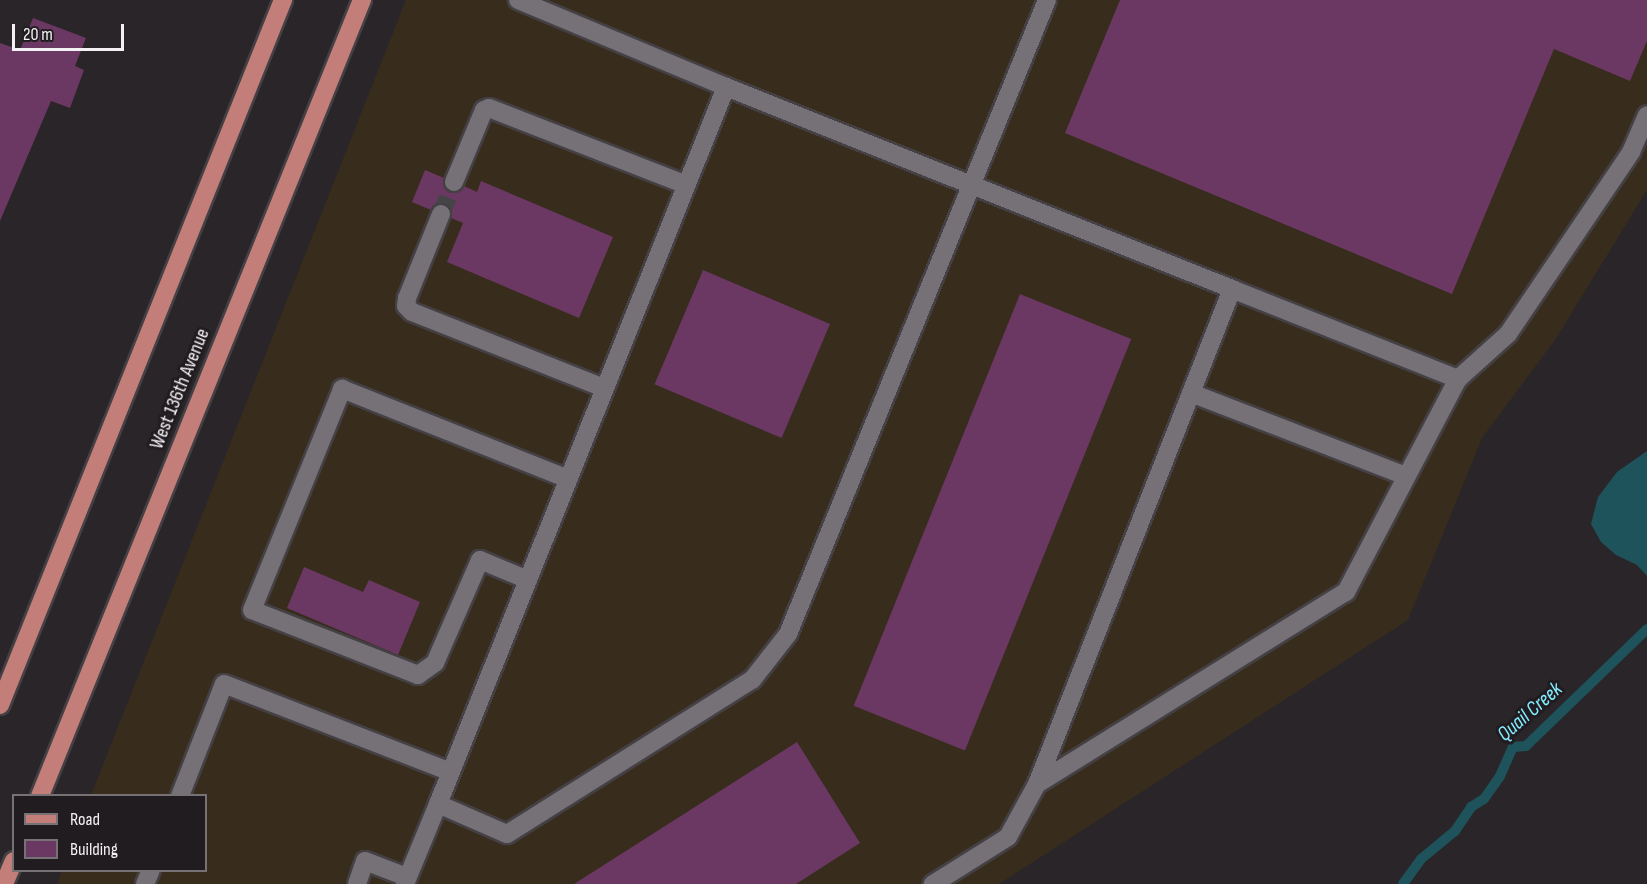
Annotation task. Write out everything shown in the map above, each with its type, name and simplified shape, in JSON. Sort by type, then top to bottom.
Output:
[{"type":"main road","points":[[0,705],[283,0]]},
{"type":"main road","name":"West 136th Avenue","points":[[40,794],[362,0]]},
{"type":"main road","points":[[4,884],[12,866]]},
{"type":"lane","points":[[518,0],[726,87],[1458,379]]},
{"type":"lane","points":[[438,804],[507,834],[752,680],[788,634],[1047,0]]},
{"type":"lane","points":[[357,884],[365,861],[406,881],[726,87]]},
{"type":"lane","points":[[454,182],[484,110],[489,108],[686,185]]},
{"type":"lane","points":[[1037,784],[1346,592],[1458,379],[1508,334],[1631,152],[1647,115]]},
{"type":"lane","points":[[441,214],[407,298],[406,306],[412,312],[604,388]]},
{"type":"lane","points":[[933,884],[1008,837],[1037,784],[1232,289]]},
{"type":"lane","points":[[528,580],[480,560],[435,663],[418,675],[252,610],[342,389],[568,479]]},
{"type":"lane","points":[[1191,393],[1406,476]]},
{"type":"lane","points":[[180,794],[224,684],[451,772]]},
{"type":"shaded area","points":[[406,0],[1647,0],[1647,190],[1555,340],[1482,438],[1408,620],[999,884],[57,884],[62,872],[207,872],[207,794],[91,794]]},
{"type":"water","points":[[1647,451],[1647,576],[1637,565],[1616,555],[1601,542],[1591,524],[1598,497],[1617,472]]},
{"type":"building","points":[[1120,0],[1647,0],[1647,41],[1630,81],[1554,49],[1452,294],[1065,133]]},
{"type":"building","points":[[33,18],[86,38],[75,66],[84,70],[70,108],[51,101],[0,221],[0,43],[20,50]]},
{"type":"building","points":[[425,170],[444,178],[445,188],[450,193],[460,191],[464,186],[477,192],[481,181],[613,237],[579,318],[447,262],[463,223],[451,218],[452,212],[446,204],[439,203],[431,210],[412,202]]},
{"type":"building","points":[[703,270],[830,324],[782,438],[655,384]]},
{"type":"building","points":[[1020,294],[1131,339],[965,751],[854,706]]},
{"type":"building","points":[[304,567],[363,592],[369,580],[420,602],[398,655],[287,608]]},
{"type":"building","points":[[797,742],[860,843],[796,884],[574,884]]},
{"type":"waterway","name":"Quail Creek","points":[[1403,884],[1421,859],[1455,831],[1471,807],[1484,799],[1500,776],[1513,747],[1526,746],[1647,629]]},
{"type":"tunnel","points":[[441,214],[454,182]]}]
